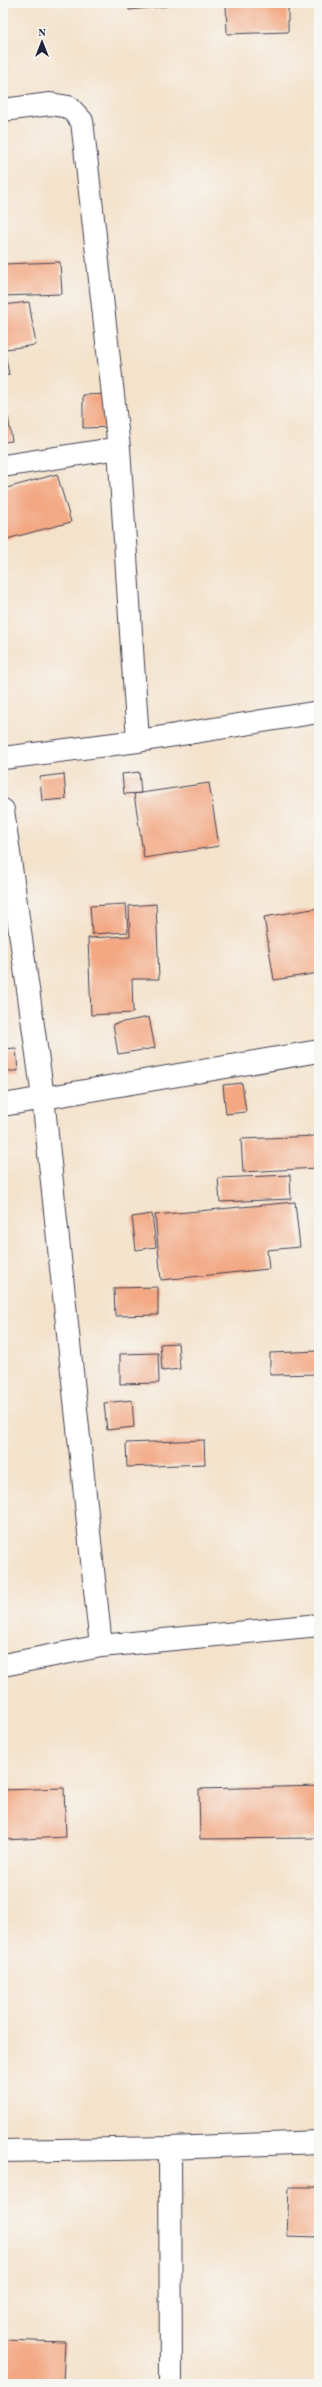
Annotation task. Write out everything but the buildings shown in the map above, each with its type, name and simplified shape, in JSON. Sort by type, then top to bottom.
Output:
[{"type":"street","points":[[3,110],[50,104],[69,107],[82,121],[119,448],[138,741]]},
{"type":"street","points":[[3,466],[119,448]]},
{"type":"street","points":[[3,758],[138,741],[319,712]]},
{"type":"street","points":[[3,810],[43,1097],[101,1646]]},
{"type":"street","points":[[3,1105],[319,1051]]},
{"type":"street","points":[[3,1664],[101,1646],[319,1625]]},
{"type":"street","points":[[3,2151],[170,2148],[319,2142]]},
{"type":"street","points":[[170,2148],[171,2384]]}]
